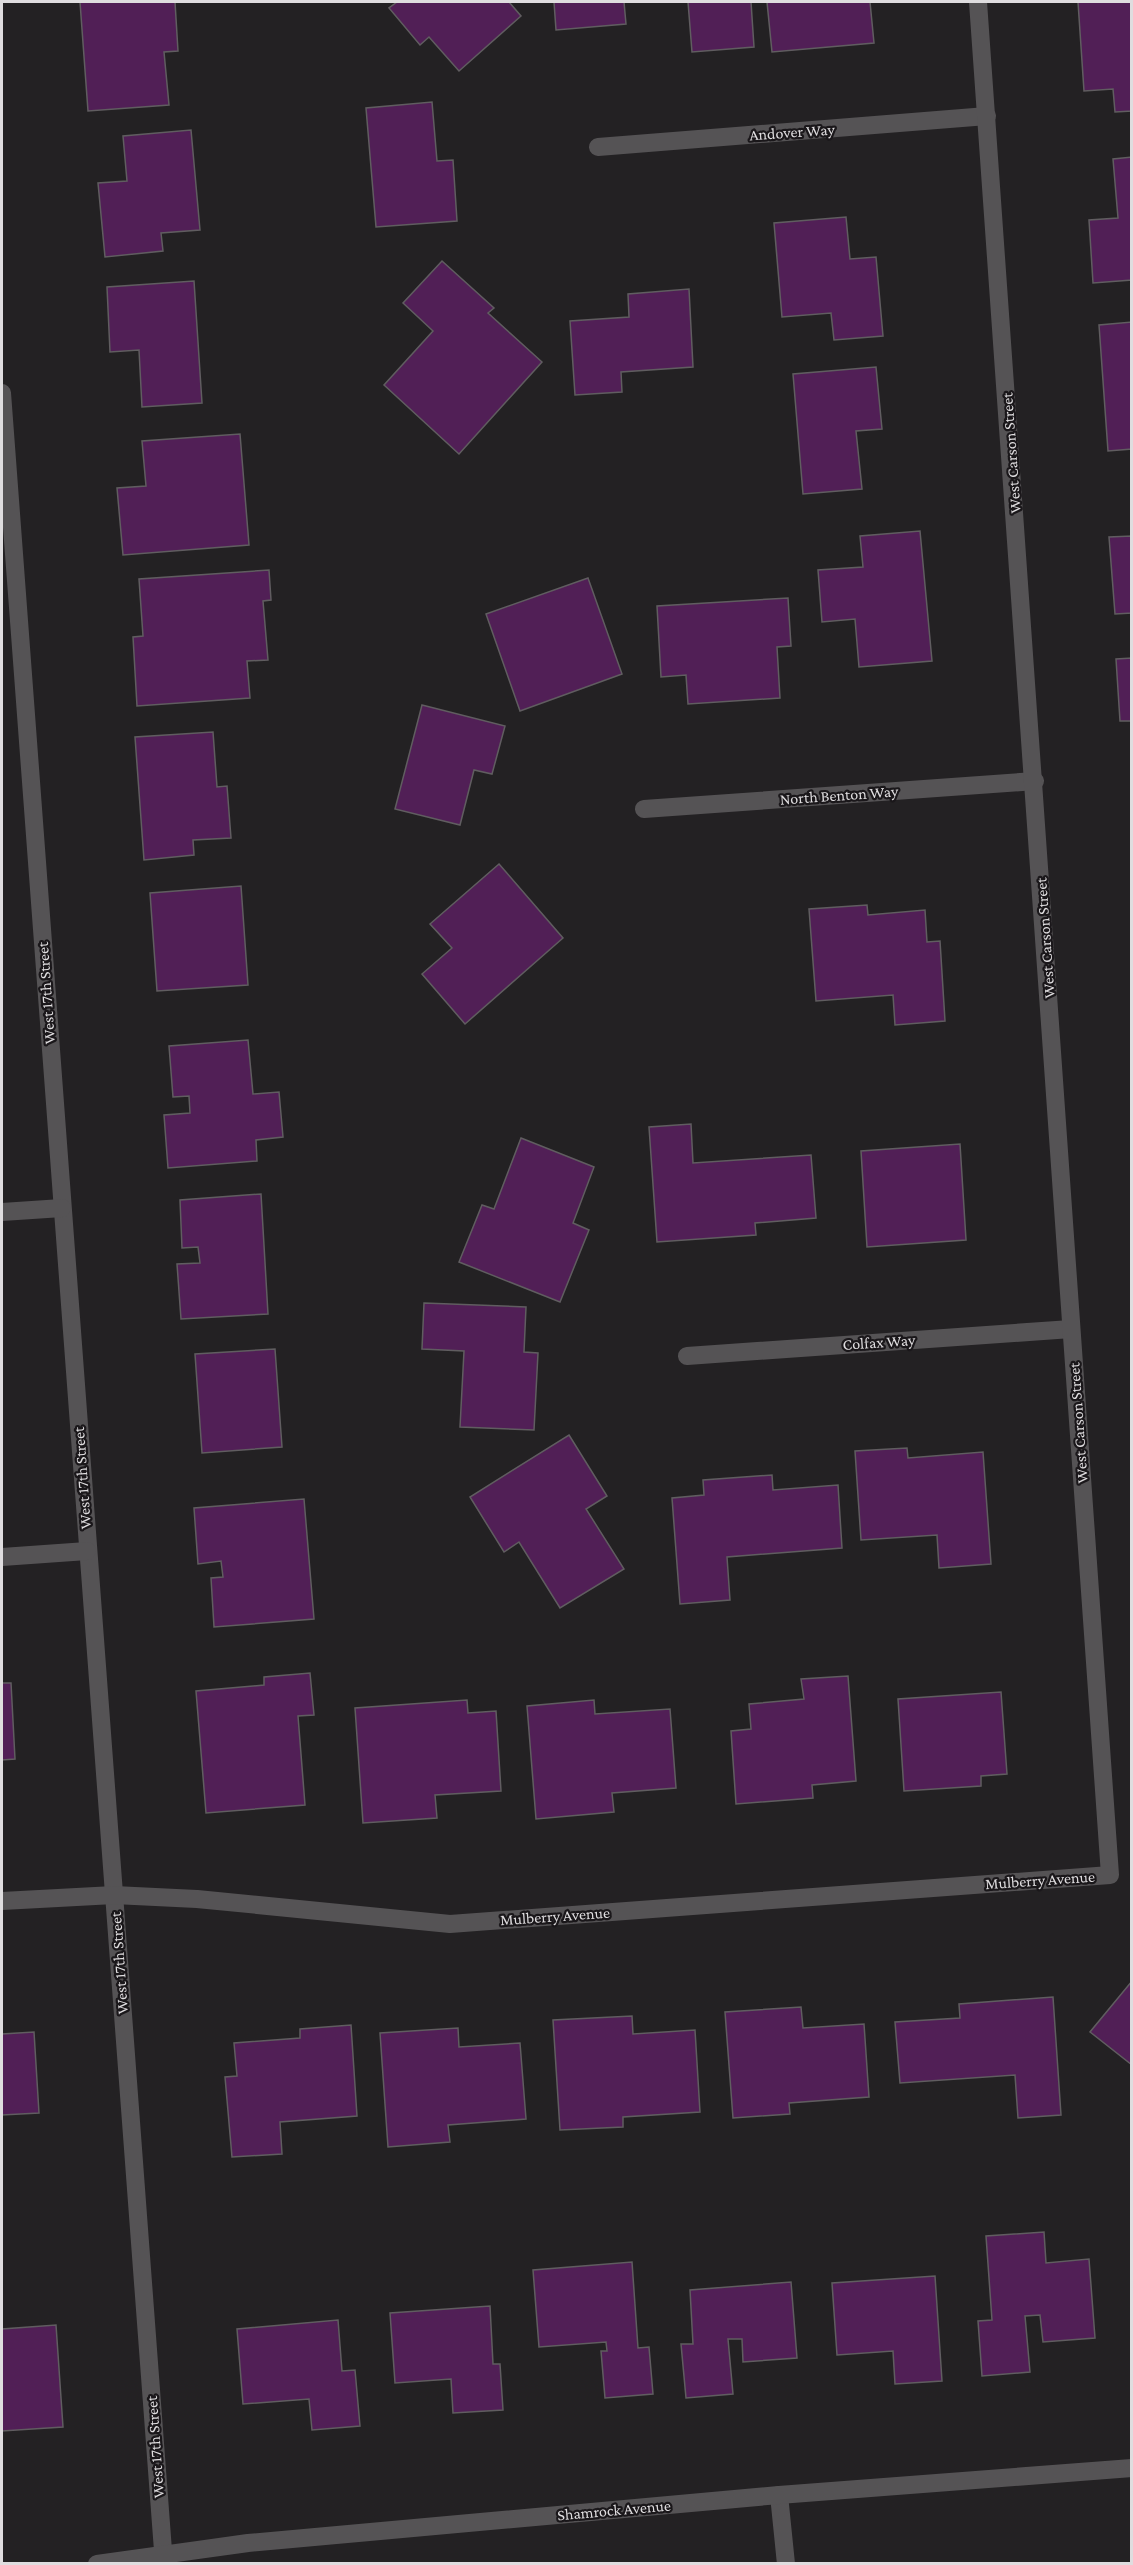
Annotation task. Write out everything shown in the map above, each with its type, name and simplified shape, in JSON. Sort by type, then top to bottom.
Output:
[{"type":"street","name":"West Carson Street","points":[[978,2],[1035,781],[1110,1875]]},
{"type":"street","name":"Andover Way","points":[[598,147],[987,116]]},
{"type":"street","name":"West 17th Street","points":[[2,393],[164,2558]]},
{"type":"street","name":"North Benton Way","points":[[644,809],[1035,781]]},
{"type":"street","points":[[2,1212],[62,1208]]},
{"type":"street","name":"Colfax Way","points":[[687,1356],[1071,1329]]},
{"type":"street","points":[[2,1557],[87,1551]]},
{"type":"street","name":"Mulberry Avenue","points":[[2,1901],[114,1896],[197,1899],[450,1924],[1110,1875]]},
{"type":"street","name":"Shamrock Avenue","points":[[97,2564],[779,2494],[1131,2468]]},
{"type":"street","points":[[779,2494],[786,2564]]},
{"type":"building","points":[[80,2],[175,2],[178,51],[164,52],[169,105],[88,111]]},
{"type":"building","points":[[397,2],[509,2],[521,16],[459,71],[429,37],[420,45],[389,8]]},
{"type":"building","points":[[554,2],[624,2],[626,24],[556,30]]},
{"type":"building","points":[[688,2],[751,2],[754,47],[692,52]]},
{"type":"building","points":[[767,2],[870,2],[874,43],[772,52]]},
{"type":"building","points":[[1078,2],[1132,2],[1132,111],[1115,112],[1113,89],[1084,91]]},
{"type":"building","points":[[432,102],[437,161],[453,160],[457,221],[376,227],[366,108]]},
{"type":"building","points":[[191,130],[200,230],[161,233],[163,251],[105,257],[98,183],[127,181],[123,136]]},
{"type":"building","points":[[1132,157],[1132,280],[1093,283],[1089,220],[1118,218],[1113,159]]},
{"type":"building","points":[[846,217],[850,259],[876,257],[883,336],[834,340],[831,313],[782,317],[774,223]]},
{"type":"building","points":[[442,261],[494,308],[488,313],[542,362],[459,454],[384,385],[433,331],[403,303]]},
{"type":"building","points":[[194,281],[202,403],[142,407],[139,350],[110,352],[107,287]]},
{"type":"building","points":[[689,289],[693,367],[621,372],[622,392],[575,395],[570,321],[629,317],[628,294]]},
{"type":"building","points":[[1132,322],[1132,449],[1108,451],[1099,325]]},
{"type":"building","points":[[876,367],[882,429],[856,431],[862,489],[803,494],[793,374]]},
{"type":"building","points":[[240,434],[249,545],[123,555],[117,488],[146,486],[142,441]]},
{"type":"building","points":[[920,531],[932,661],[859,667],[855,619],[822,622],[818,570],[863,567],[860,536]]},
{"type":"building","points":[[1132,536],[1132,613],[1115,614],[1109,537]]},
{"type":"building","points":[[269,570],[271,600],[263,601],[268,660],[247,661],[250,698],[137,706],[133,637],[143,636],[139,579]]},
{"type":"building","points":[[588,578],[622,674],[520,711],[486,614]]},
{"type":"building","points":[[788,598],[791,646],[777,647],[780,698],[688,704],[686,675],[661,677],[657,606]]},
{"type":"building","points":[[1132,658],[1132,721],[1120,721],[1116,659]]},
{"type":"building","points":[[422,705],[505,726],[492,774],[474,770],[460,825],[395,809]]},
{"type":"building","points":[[213,732],[217,787],[227,786],[231,838],[193,840],[194,855],[144,860],[135,737]]},
{"type":"building","points":[[499,864],[563,938],[465,1024],[422,974],[452,948],[430,924]]},
{"type":"building","points":[[241,886],[248,985],[157,991],[150,893]]},
{"type":"building","points":[[867,905],[868,915],[925,910],[927,942],[940,941],[945,1021],[895,1025],[893,995],[816,1001],[809,909]]},
{"type":"building","points":[[248,1040],[253,1094],[279,1092],[283,1137],[256,1140],[257,1161],[168,1168],[164,1115],[190,1113],[189,1096],[173,1097],[169,1046]]},
{"type":"building","points":[[691,1124],[693,1163],[811,1155],[816,1218],[755,1223],[756,1235],[657,1242],[649,1127]]},
{"type":"building","points":[[521,1138],[594,1167],[573,1223],[589,1230],[560,1302],[459,1262],[482,1205],[494,1209]]},
{"type":"building","points":[[960,1144],[966,1240],[867,1247],[861,1151]]},
{"type":"building","points":[[261,1194],[268,1314],[181,1319],[177,1264],[200,1263],[198,1247],[182,1248],[180,1200]]},
{"type":"building","points":[[424,1303],[526,1307],[524,1352],[538,1353],[534,1430],[460,1427],[464,1351],[422,1349]]},
{"type":"building","points":[[275,1349],[282,1447],[202,1453],[195,1354]]},
{"type":"building","points":[[569,1435],[607,1496],[586,1509],[624,1569],[560,1608],[519,1542],[504,1552],[470,1497]]},
{"type":"building","points":[[907,1448],[908,1458],[983,1452],[991,1564],[939,1568],[937,1535],[861,1540],[855,1451]]},
{"type":"building","points":[[772,1475],[773,1490],[838,1485],[842,1548],[727,1557],[730,1600],[680,1604],[672,1498],[704,1495],[703,1480]]},
{"type":"building","points":[[304,1499],[314,1619],[214,1627],[211,1578],[223,1577],[221,1561],[198,1564],[194,1508]]},
{"type":"building","points":[[310,1673],[314,1715],[298,1716],[305,1805],[206,1813],[196,1691],[264,1685],[264,1677]]},
{"type":"building","points":[[848,1676],[856,1781],[812,1785],[813,1798],[736,1804],[731,1731],[751,1729],[749,1704],[804,1699],[801,1679]]},
{"type":"building","points":[[2,1683],[11,1683],[15,1759],[2,1760]]},
{"type":"building","points":[[1001,1692],[1007,1774],[981,1776],[981,1786],[904,1791],[898,1699]]},
{"type":"building","points":[[467,1700],[468,1713],[496,1711],[501,1791],[435,1795],[437,1818],[363,1823],[355,1708]]},
{"type":"building","points":[[594,1700],[595,1714],[670,1709],[676,1788],[612,1793],[614,1812],[536,1819],[527,1706]]},
{"type":"building","points":[[1132,1981],[1132,2065],[1090,2032]]},
{"type":"building","points":[[1053,1997],[1061,2115],[1018,2118],[1015,2075],[900,2083],[895,2022],[960,2018],[959,2004]]},
{"type":"building","points":[[801,2007],[803,2028],[864,2024],[869,2097],[789,2103],[790,2114],[733,2118],[725,2012]]},
{"type":"building","points":[[632,2016],[633,2034],[695,2030],[700,2112],[623,2117],[623,2127],[560,2130],[553,2020]]},
{"type":"building","points":[[351,2025],[357,2116],[280,2122],[282,2154],[232,2157],[225,2077],[237,2076],[234,2043],[300,2038],[300,2029]]},
{"type":"building","points":[[458,2028],[459,2047],[520,2043],[526,2119],[448,2125],[450,2142],[388,2147],[380,2033]]},
{"type":"building","points":[[34,2032],[39,2113],[2,2115],[2,2034]]},
{"type":"building","points":[[1044,2232],[1046,2263],[1089,2259],[1095,2338],[1043,2342],[1040,2315],[1025,2316],[1030,2372],[982,2376],[978,2321],[992,2320],[986,2236]]},
{"type":"building","points":[[632,2262],[638,2348],[649,2347],[653,2394],[605,2398],[601,2351],[607,2351],[606,2342],[539,2347],[533,2270]]},
{"type":"building","points":[[935,2276],[942,2381],[895,2384],[893,2351],[837,2355],[832,2283]]},
{"type":"building","points":[[791,2282],[797,2358],[743,2362],[742,2339],[728,2339],[733,2394],[686,2398],[681,2344],[693,2344],[690,2290]]},
{"type":"building","points":[[490,2306],[493,2364],[500,2364],[503,2410],[453,2413],[451,2379],[395,2383],[390,2313]]},
{"type":"building","points":[[338,2320],[342,2371],[355,2370],[360,2426],[312,2430],[309,2399],[243,2404],[237,2329]]},
{"type":"building","points":[[56,2325],[63,2427],[2,2431],[2,2329]]}]
